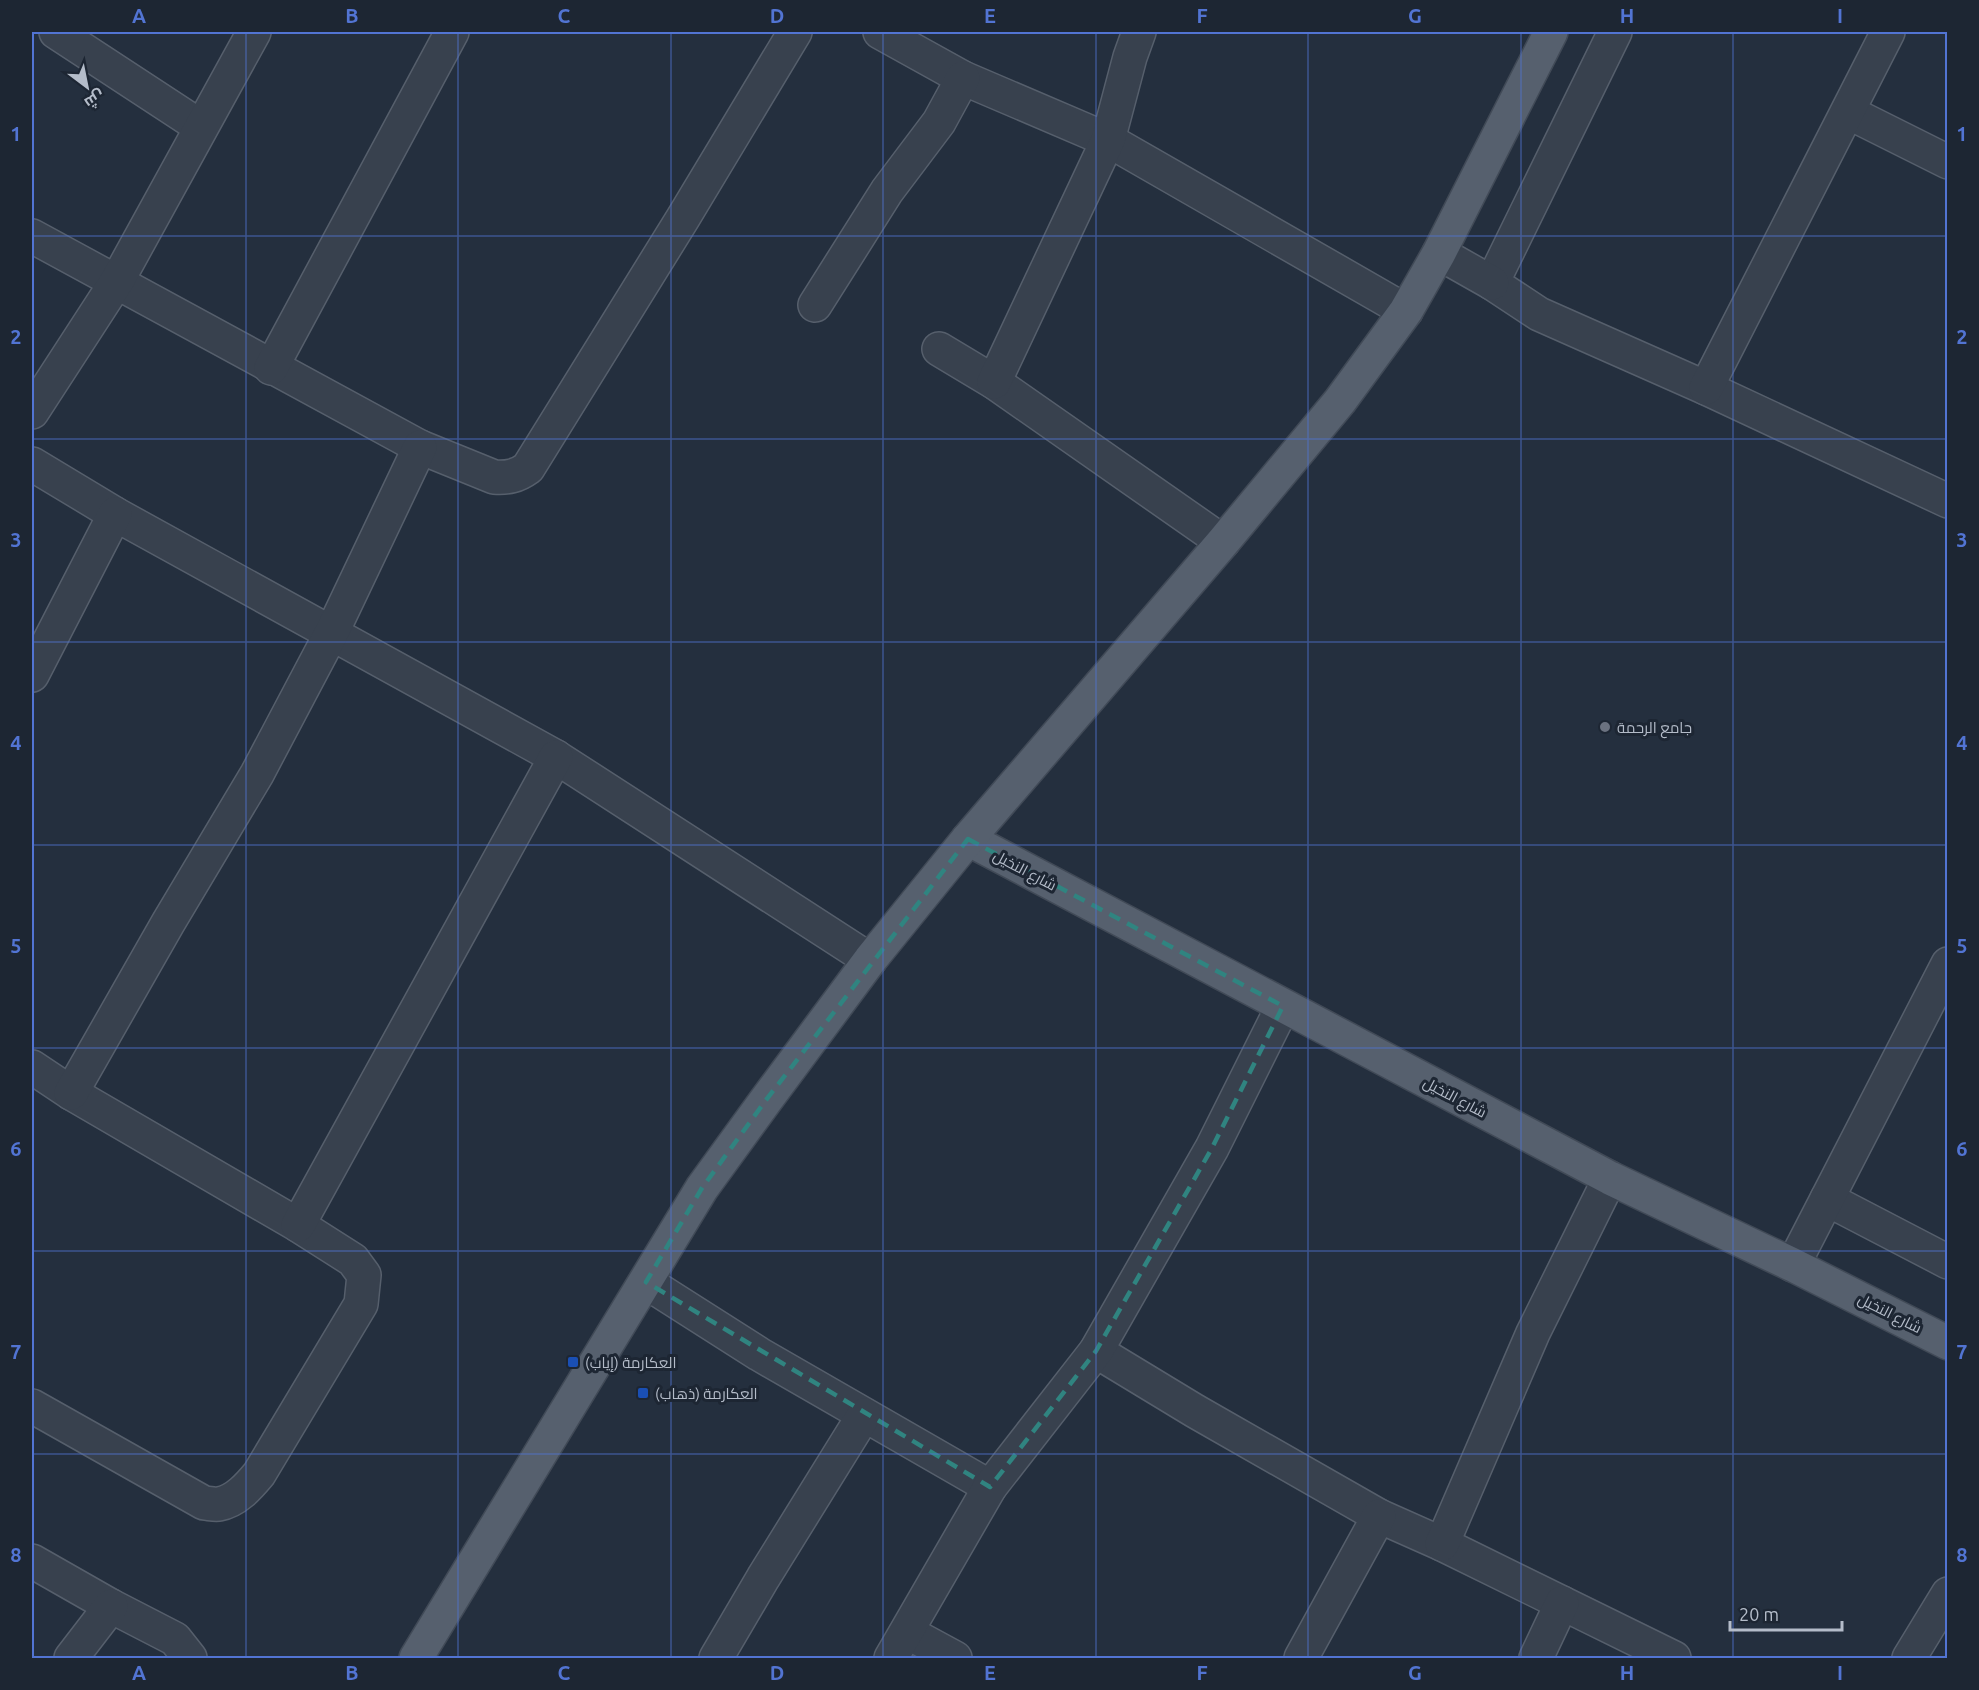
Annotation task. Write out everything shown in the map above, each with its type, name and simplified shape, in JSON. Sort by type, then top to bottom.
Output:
[{"type":"main road","points":[[416,1659],[702,1188],[870,960],[968,839],[1223,542],[1340,401],[1406,311],[1439,253],[1551,32]]},
{"type":"main road","name":"شارع النخيل","points":[[968,839],[1610,1178],[1793,1265],[1947,1343]]},
{"type":"street","points":[[56,32],[201,127]]},
{"type":"street","points":[[32,412],[117,281],[254,32]]},
{"type":"street","points":[[271,368],[452,32]]},
{"type":"street","points":[[32,236],[420,447],[494,477],[506,478],[518,475],[528,468],[795,32]]},
{"type":"street","points":[[880,32],[963,78],[1108,140],[1406,311]]},
{"type":"street","points":[[994,382],[1108,140],[1139,32]]},
{"type":"street","points":[[1492,284],[1615,32]]},
{"type":"street","points":[[1706,388],[1888,32]]},
{"type":"street","points":[[815,305],[886,191],[939,122],[963,78]]},
{"type":"street","points":[[1848,112],[1947,162]]},
{"type":"street","points":[[1439,253],[1539,314],[1706,388],[1947,501]]},
{"type":"street","points":[[939,349],[994,382],[1223,542]]},
{"type":"street","points":[[71,1093],[168,923],[257,774],[332,632],[420,447]]},
{"type":"street","points":[[32,464],[115,514],[556,757],[870,960]]},
{"type":"street","points":[[32,675],[115,514]]},
{"type":"street","points":[[298,1225],[556,757]]},
{"type":"street","points":[[1793,1265],[1947,964]]},
{"type":"street","points":[[955,1659],[899,1645],[990,1487],[1096,1351],[1212,1148],[1283,1006]]},
{"type":"street","points":[[32,1067],[71,1093],[298,1225],[353,1260],[364,1275],[361,1304],[259,1474],[246,1488],[219,1504],[204,1503],[32,1406]]},
{"type":"street","points":[[1442,1544],[1533,1333],[1610,1178]]},
{"type":"street","points":[[1827,1199],[1947,1262]]},
{"type":"street","points":[[646,1282],[759,1354],[990,1487]]},
{"type":"street","points":[[1096,1351],[1195,1411],[1379,1516],[1442,1544],[1674,1659]]},
{"type":"street","points":[[716,1659],[763,1578],[864,1415]]},
{"type":"street","points":[[1301,1659],[1379,1516]]},
{"type":"street","points":[[32,1562],[175,1639],[190,1659]]},
{"type":"street","points":[[1909,1659],[1947,1594]]},
{"type":"street","points":[[1536,1659],[1562,1603]]},
{"type":"street","points":[[70,1659],[111,1606]]},
{"type":"highlighted area","points":[[968,839],[1283,1006],[1212,1148],[1096,1351],[990,1487],[646,1282],[702,1188],[766,1100]]},
{"type":"place","name":"جامع الرحمة","points":[[1605,727]]},
{"type":"place","name":"العكارمة (إياب)","points":[[573,1362]]},
{"type":"place","name":"العكارمة (ذهاب)","points":[[643,1393]]}]
